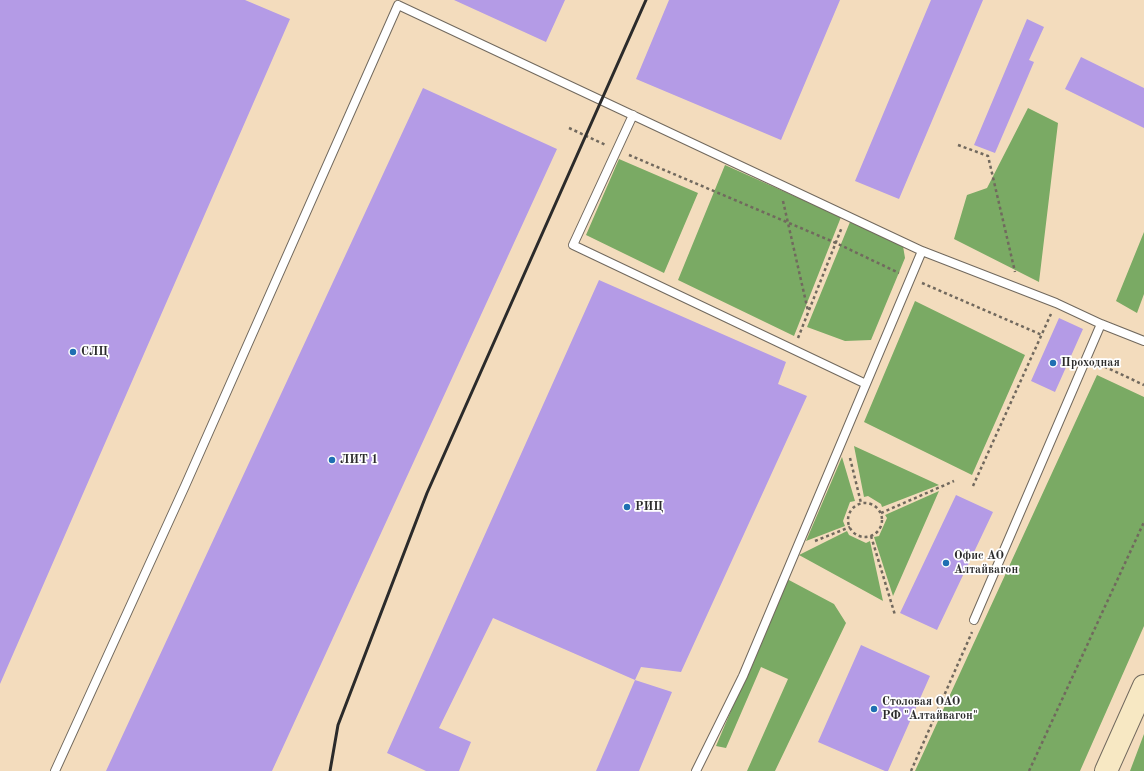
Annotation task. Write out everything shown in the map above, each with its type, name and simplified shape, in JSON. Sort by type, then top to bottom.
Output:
[{"type":"main road","points":[[1106,771],[1144,686]]},
{"type":"lane","points":[[55,771],[182,493],[398,5],[922,251],[1019,288],[1144,341]]},
{"type":"lane","points":[[633,115],[573,245],[866,384]]},
{"type":"lane","points":[[696,771],[743,676],[922,251]]},
{"type":"lane","points":[[974,620],[1101,324]]},
{"type":"path","points":[[569,128],[617,150],[836,243],[910,278],[1042,335]]},
{"type":"path","points":[[958,145],[988,156],[1019,288]]},
{"type":"path","points":[[779,184],[808,312]]},
{"type":"path","points":[[793,350],[846,216]]},
{"type":"path","points":[[974,486],[1056,303]]},
{"type":"path","points":[[1086,358],[1144,385]]},
{"type":"path","points":[[844,436],[861,503]]},
{"type":"path","points":[[881,513],[954,481]]},
{"type":"path","points":[[861,503],[871,503],[876,506],[881,513],[883,521],[881,526],[878,532],[871,536],[857,535],[850,527],[848,521],[851,510],[861,503]]},
{"type":"path","points":[[1029,771],[1144,522]]},
{"type":"path","points":[[797,548],[850,527]]},
{"type":"path","points":[[871,536],[895,615]]},
{"type":"path","points":[[911,771],[971,636],[974,620]]},
{"type":"green space","points":[[1028,108],[1058,123],[1039,282],[954,239],[967,195],[987,188]]},
{"type":"green space","points":[[619,159],[698,193],[664,273],[586,235]]},
{"type":"green space","points":[[725,165],[841,217],[794,336],[678,280]]},
{"type":"green space","points":[[850,222],[903,246],[905,258],[871,340],[845,341],[807,327]]},
{"type":"green space","points":[[1144,232],[1144,294],[1137,313],[1116,301]]},
{"type":"green space","points":[[915,301],[1025,355],[972,475],[864,422]]},
{"type":"green space","points":[[1097,375],[1144,397],[1144,626],[1080,771],[915,771]]},
{"type":"green space","points":[[854,446],[939,485],[882,507],[881,504],[868,496],[864,497]]},
{"type":"green space","points":[[842,457],[855,501],[850,502],[843,521],[845,526],[806,541]]},
{"type":"green space","points":[[939,491],[893,596],[874,537],[879,536],[887,518],[885,515]]},
{"type":"green space","points":[[847,531],[849,535],[866,543],[870,541],[883,601],[799,555]]},
{"type":"green space","points":[[787,579],[834,604],[846,623],[775,771],[747,771],[788,679],[761,667],[726,748],[716,746]]},
{"type":"green space","points":[[1144,734],[1144,771],[1130,771]]},
{"type":"building","name":"СЛЦ","points":[[0,0],[245,0],[290,19],[0,684]]},
{"type":"building","points":[[454,0],[565,0],[546,42]]},
{"type":"building","points":[[669,0],[840,0],[781,140],[636,79]]},
{"type":"building","points":[[931,0],[983,0],[899,199],[855,181]]},
{"type":"building","points":[[1027,19],[1044,27],[1029,60],[1034,62],[995,153],[974,145]]},
{"type":"building","points":[[1081,57],[1144,88],[1144,128],[1065,89]]},
{"type":"building","name":"ЛИТ 1","points":[[423,88],[557,149],[272,771],[106,771]]},
{"type":"building","name":"РИЦ","points":[[599,280],[786,362],[778,384],[807,396],[681,672],[641,667],[635,680],[493,618],[439,728],[471,742],[459,771],[426,771],[387,753]]},
{"type":"building","name":"Проходная","points":[[1059,318],[1083,329],[1055,392],[1031,381]]},
{"type":"building","name":"Офис АО Алтайвагон","points":[[956,495],[993,512],[937,630],[900,613]]},
{"type":"building","name":"Столовая ОАО РФ \"Алтайвагон\"","points":[[861,645],[930,676],[888,771],[818,742]]},
{"type":"building","points":[[635,680],[672,692],[639,771],[596,771]]},
{"type":"railway","points":[[330,771],[338,725],[427,493],[646,0]]},
{"type":"place","name":"СЛЦ","points":[[73,352]]},
{"type":"place","name":"Проходная","points":[[1053,363]]},
{"type":"place","name":"ЛИТ 1","points":[[332,460]]},
{"type":"place","name":"РИЦ","points":[[627,507]]},
{"type":"place","name":"Офис АО Алтайвагон","points":[[946,563]]},
{"type":"place","name":"Столовая ОАО РФ \"Алтайвагон\"","points":[[874,709]]}]
